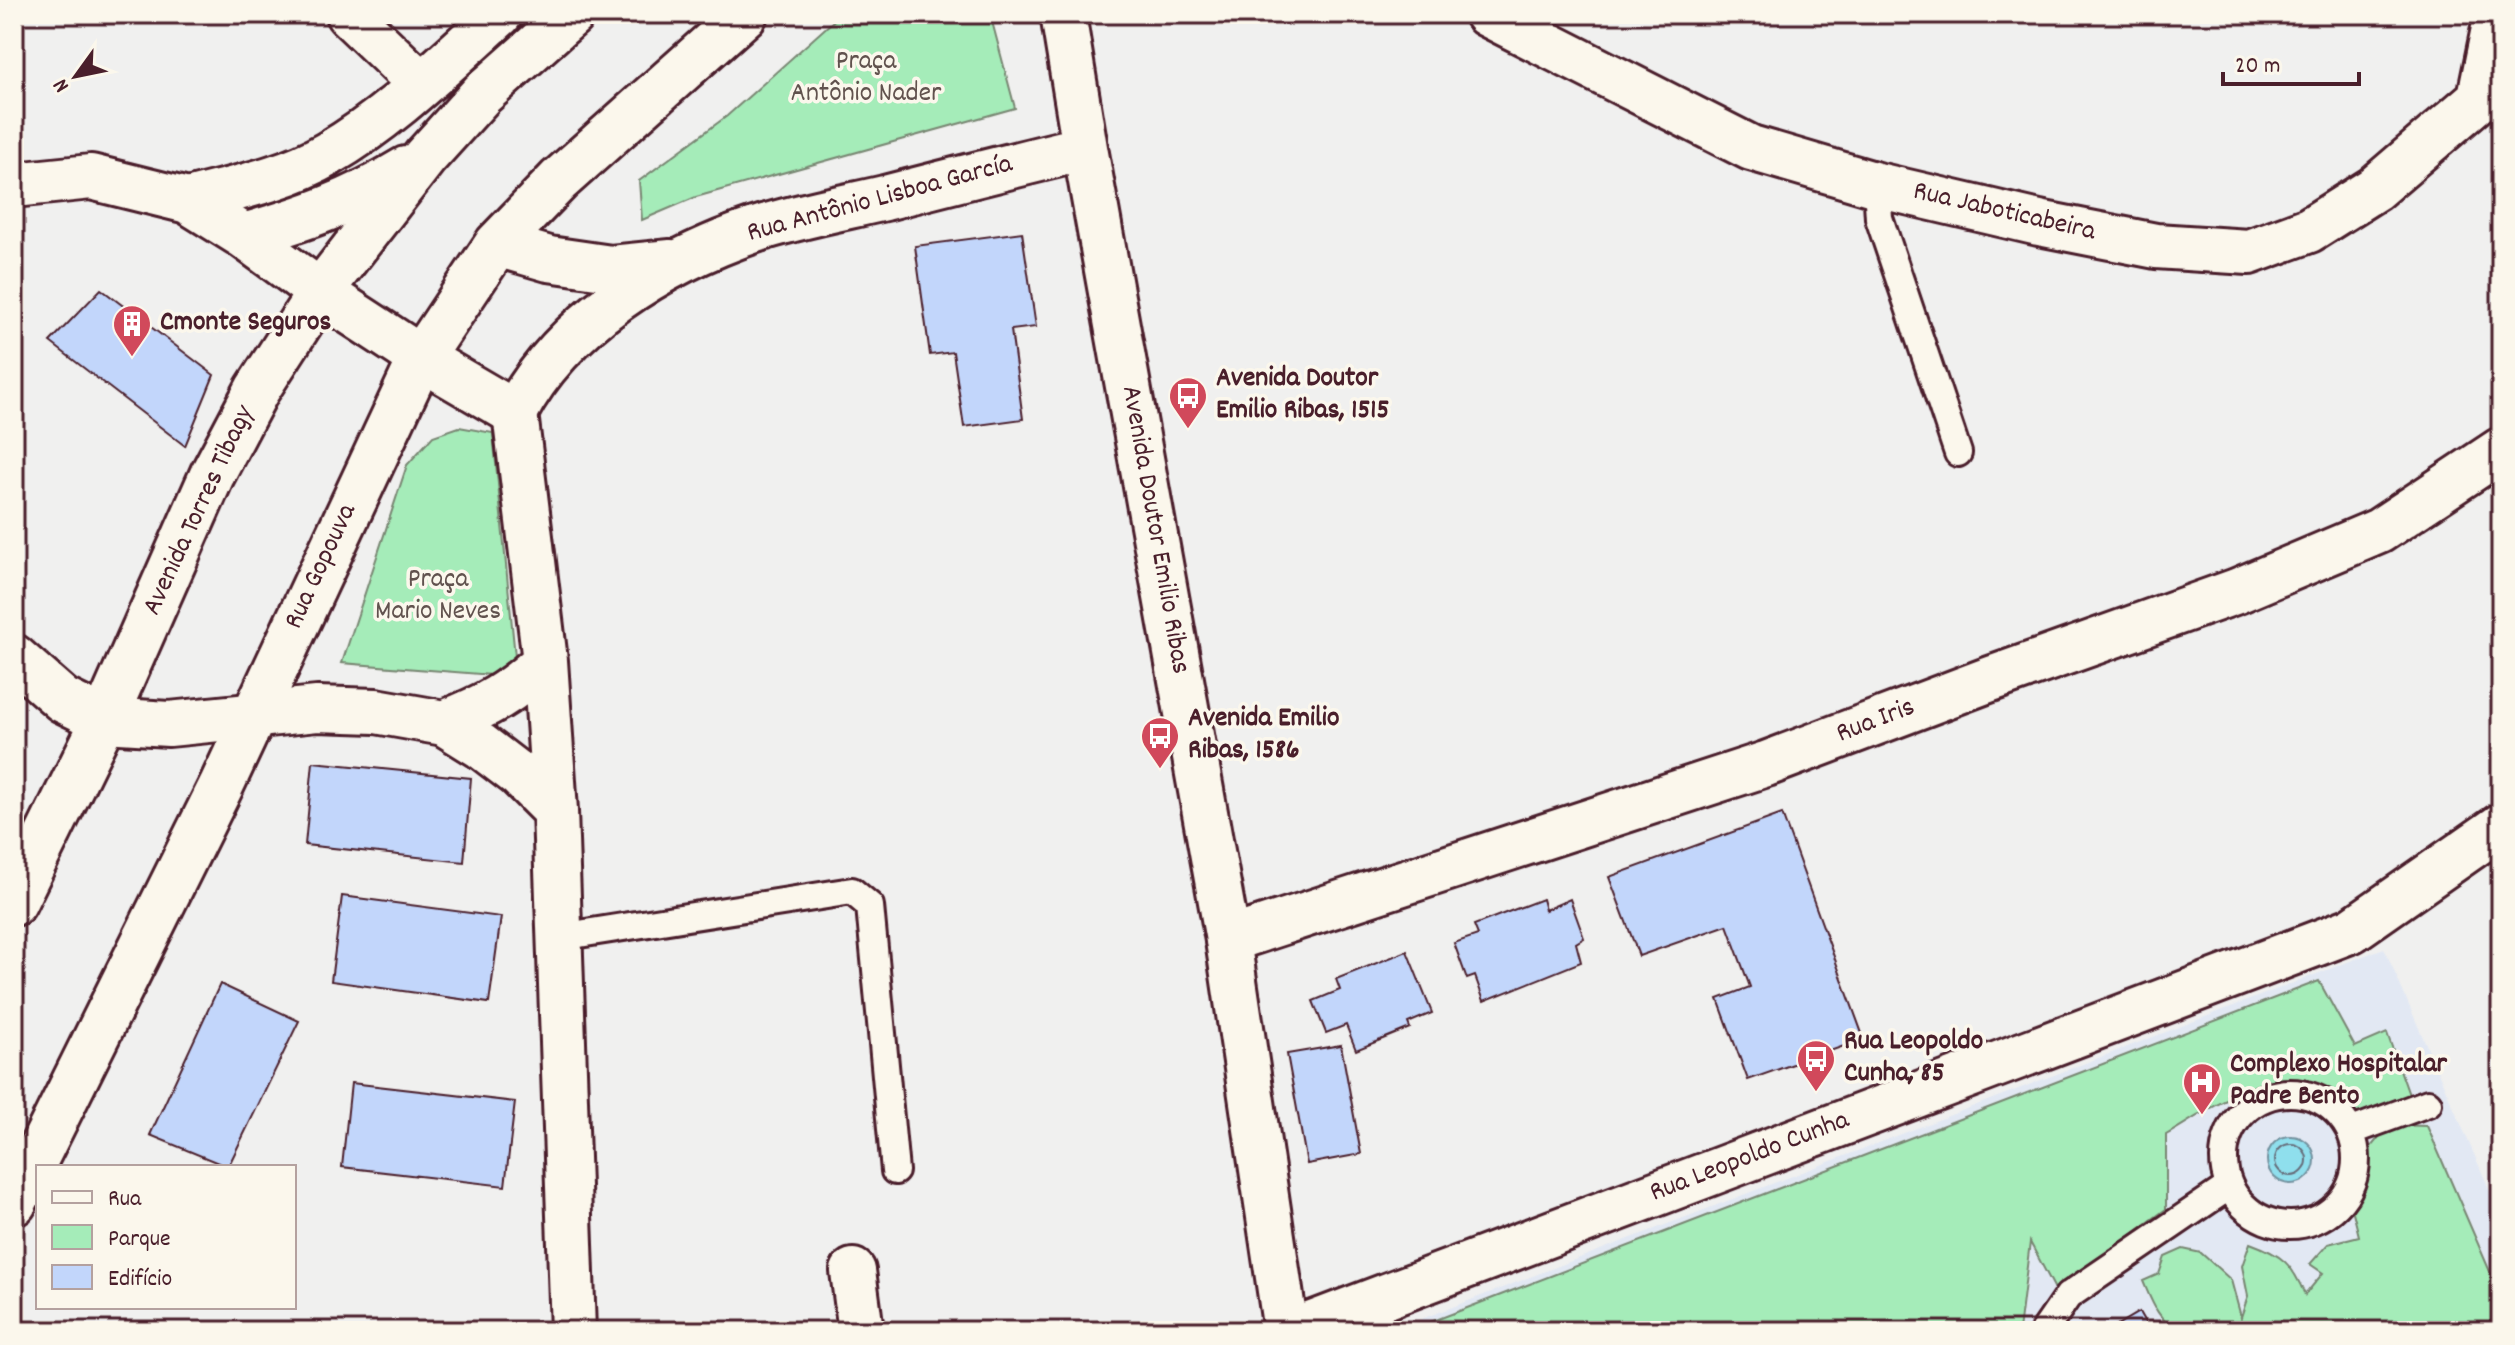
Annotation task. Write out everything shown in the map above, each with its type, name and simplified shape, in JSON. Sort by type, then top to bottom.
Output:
[{"type":"street","points":[[348,14],[421,84]]},
{"type":"street","points":[[188,201],[274,179],[327,155],[375,123],[500,14]]},
{"type":"street","name":"Avenida Torres Tibagy","points":[[14,903],[104,720],[212,475],[257,390],[320,292],[425,157],[482,94],[572,14]]},
{"type":"street","name":"Rua Gopouva","points":[[14,1203],[222,784],[421,358],[497,244],[559,180],[745,14]]},
{"type":"street","name":"Avenida Doutor Emilio Ribas","points":[[1063,14],[1228,940],[1286,1331]]},
{"type":"street","name":"Rua Jaboticabeira","points":[[1487,14],[1751,148],[1877,185],[2039,223],[2156,246],[2249,252],[2309,230],[2374,189],[2490,88]]},
{"type":"street","points":[[2490,88],[2497,14]]},
{"type":"street","name":"Rua Antônio Lisboa García","points":[[515,413],[530,385],[550,361],[605,310],[678,261],[757,229],[1085,148]]},
{"type":"street","points":[[244,236],[330,209],[370,191],[425,157]]},
{"type":"street","points":[[14,185],[91,177],[188,201],[421,358],[515,413],[545,661],[555,811],[573,1331]]},
{"type":"street","name":"Rua Antônio Lisboa García","points":[[497,244],[549,259],[611,268],[678,261]]},
{"type":"street","name":"Rua Iris","points":[[1228,940],[1766,764],[2237,591],[2379,531],[2501,450]]},
{"type":"street","points":[[14,657],[63,700],[104,720],[169,724],[317,709],[361,711],[444,723],[519,775],[555,811]]},
{"type":"street","points":[[444,723],[489,705],[521,683],[545,661]]},
{"type":"street","name":"Rua Leopoldo Cunha","points":[[1294,1331],[2352,930],[2501,826]]},
{"type":"street","points":[[853,1271],[861,1331]]},
{"type":"lane","points":[[1877,185],[1879,218],[1958,453]]},
{"type":"lane","points":[[560,937],[852,891],[870,906],[895,1171]]},
{"type":"lane","points":[[2282,1091],[2323,1100],[2352,1131],[2357,1173],[2336,1209],[2298,1227],[2257,1218],[2228,1187],[2223,1145],[2244,1108],[2269,1096],[2282,1091]]},
{"type":"lane","points":[[2352,1131],[2428,1103]]},
{"type":"lane","points":[[2044,1331],[2068,1296],[2228,1187]]},
{"type":"shaded area","name":"Complexo Hospitalar Padre Bento","points":[[2384,948],[2501,1216],[2501,1331],[1390,1331]]},
{"type":"green space","name":"Praça Antônio Nader","points":[[841,14],[990,14],[1015,108],[696,197],[642,220],[639,181],[727,116]]},
{"type":"green space","name":"Praça Mario Neves","points":[[459,427],[493,433],[517,677],[342,663],[407,465],[433,436]]},
{"type":"green space","points":[[2319,981],[2355,1047],[2387,1033],[2409,1095],[2354,1115],[2328,1094],[2304,1085],[2283,1083],[2262,1086],[2222,1102],[2166,1135],[2166,1209],[2056,1291],[2030,1242],[2019,1331],[1451,1331],[1428,1323]]},
{"type":"green space","points":[[2389,1125],[2427,1126],[2501,1297],[2501,1331],[2178,1331],[2161,1316],[2143,1281],[2159,1274],[2165,1257],[2183,1249],[2201,1253],[2231,1280],[2241,1317],[2248,1296],[2242,1266],[2250,1243],[2285,1262],[2296,1275],[2305,1295],[2323,1273],[2310,1264],[2328,1244],[2359,1236],[2351,1204],[2370,1148]]},
{"type":"water","points":[[2291,1136],[2308,1143],[2315,1160],[2308,1177],[2291,1184],[2274,1177],[2267,1160],[2274,1143]]},
{"type":"building","points":[[1022,232],[1036,327],[1011,330],[1023,419],[964,427],[953,352],[930,355],[915,246]]},
{"type":"building","name":"Cmonte Seguros","points":[[101,289],[214,375],[185,446],[50,342]]},
{"type":"building","points":[[313,762],[471,778],[464,862],[305,845]]},
{"type":"building","points":[[1782,814],[1864,1039],[1748,1080],[1718,999],[1750,987],[1727,925],[1639,956],[1609,877]]},
{"type":"building","points":[[342,896],[501,917],[489,1003],[331,981]]},
{"type":"building","points":[[1542,899],[1545,910],[1570,899],[1584,938],[1576,943],[1581,962],[1484,1001],[1475,976],[1467,979],[1454,943],[1478,935],[1474,925]]},
{"type":"building","points":[[1407,951],[1432,1013],[1408,1023],[1410,1028],[1356,1050],[1346,1025],[1326,1033],[1313,1001],[1340,990],[1336,979]]},
{"type":"building","points":[[220,984],[299,1021],[229,1165],[150,1135]]},
{"type":"building","points":[[1341,1045],[1361,1154],[1307,1164],[1287,1054]]},
{"type":"building","points":[[351,1083],[515,1102],[505,1186],[342,1167]]},
{"type":"building","points":[[2139,1312],[2150,1331],[2107,1331]]},
{"type":"place","name":"Cmonte Seguros","points":[[132,358]]},
{"type":"place","name":"Avenida Doutor Emilio Ribas, 1515","points":[[1188,430]]},
{"type":"place","name":"Avenida Emilio Ribas, 1586","points":[[1160,770]]},
{"type":"place","name":"Rua Leopoldo Cunha, 85","points":[[1816,1093]]},
{"type":"place","name":"Complexo Hospitalar Padre Bento","points":[[2202,1116]]}]
